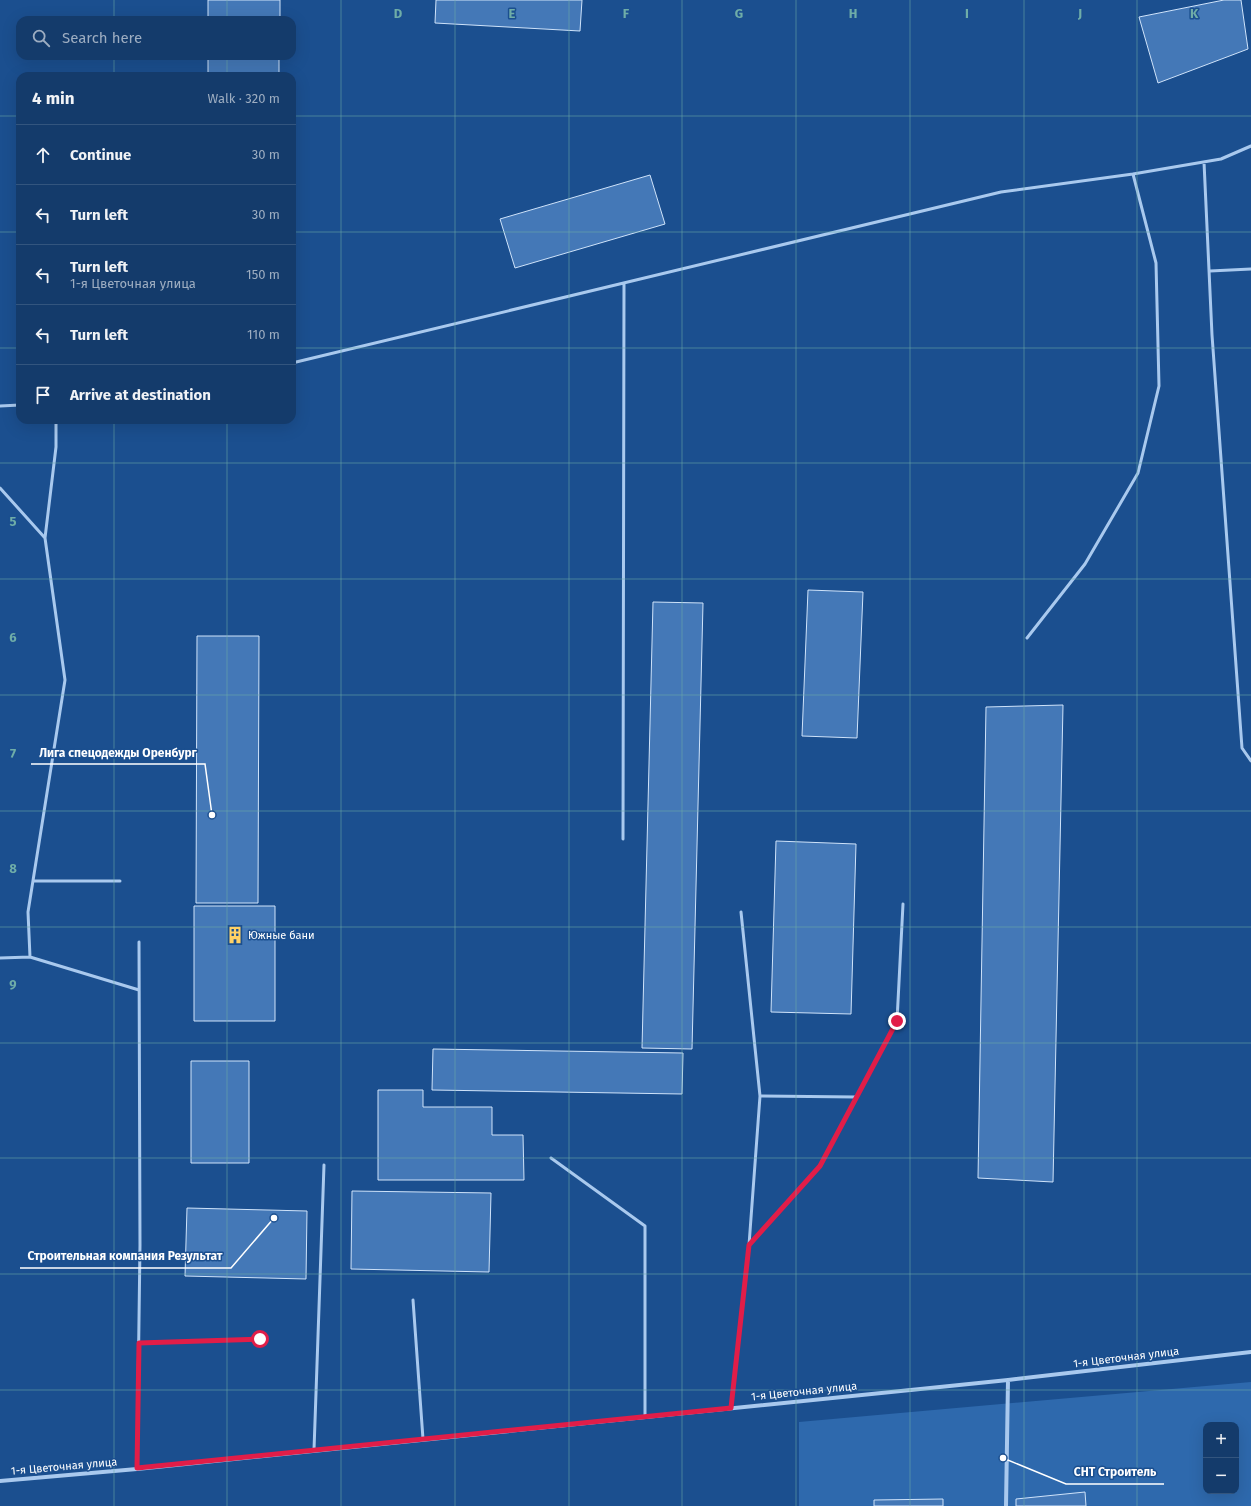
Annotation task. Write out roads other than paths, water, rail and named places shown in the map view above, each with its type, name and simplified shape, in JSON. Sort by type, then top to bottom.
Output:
[{"type":"street","name":"1-я Цветочная улица","points":[[0,1481],[1008,1380],[1251,1352]]},
{"type":"street","points":[[1006,1506],[1008,1380]]},
{"type":"lane","points":[[296,362],[1001,192],[1133,174],[1221,159],[1251,146]]},
{"type":"lane","points":[[1204,162],[1213,343],[1242,748],[1251,761]]},
{"type":"lane","points":[[1027,638],[1085,564],[1138,473],[1159,386],[1156,263],[1133,174]]},
{"type":"lane","points":[[1210,271],[1251,269]]},
{"type":"lane","points":[[622,839],[624,283]]},
{"type":"lane","points":[[0,406],[16,405]]},
{"type":"lane","points":[[30,957],[28,912],[65,680],[46,538],[56,447],[56,424]]},
{"type":"lane","points":[[0,488],[46,538]]},
{"type":"lane","points":[[34,881],[120,881]]},
{"type":"lane","points":[[749,1245],[820,1166],[897,1021],[903,904]]},
{"type":"lane","points":[[731,1408],[749,1245],[760,1096],[741,912]]},
{"type":"lane","points":[[137,1468],[139,1343],[140,942]]},
{"type":"lane","points":[[0,958],[30,957],[139,990]]},
{"type":"lane","points":[[760,1096],[856,1097]]},
{"type":"lane","points":[[551,1158],[644,1226],[645,1417]]},
{"type":"lane","points":[[314,1450],[324,1165]]},
{"type":"lane","points":[[413,1300],[423,1439]]},
{"type":"lane","points":[[139,1343],[260,1339]]},
{"type":"place","name":"Лига спецодежды Оренбург","points":[[212,815]]},
{"type":"place","name":"Южные бани","points":[[235,935]]},
{"type":"place","name":"Строительная компания Результат","points":[[274,1218]]},
{"type":"place","name":"СНТ Строитель","points":[[1003,1458]]}]
